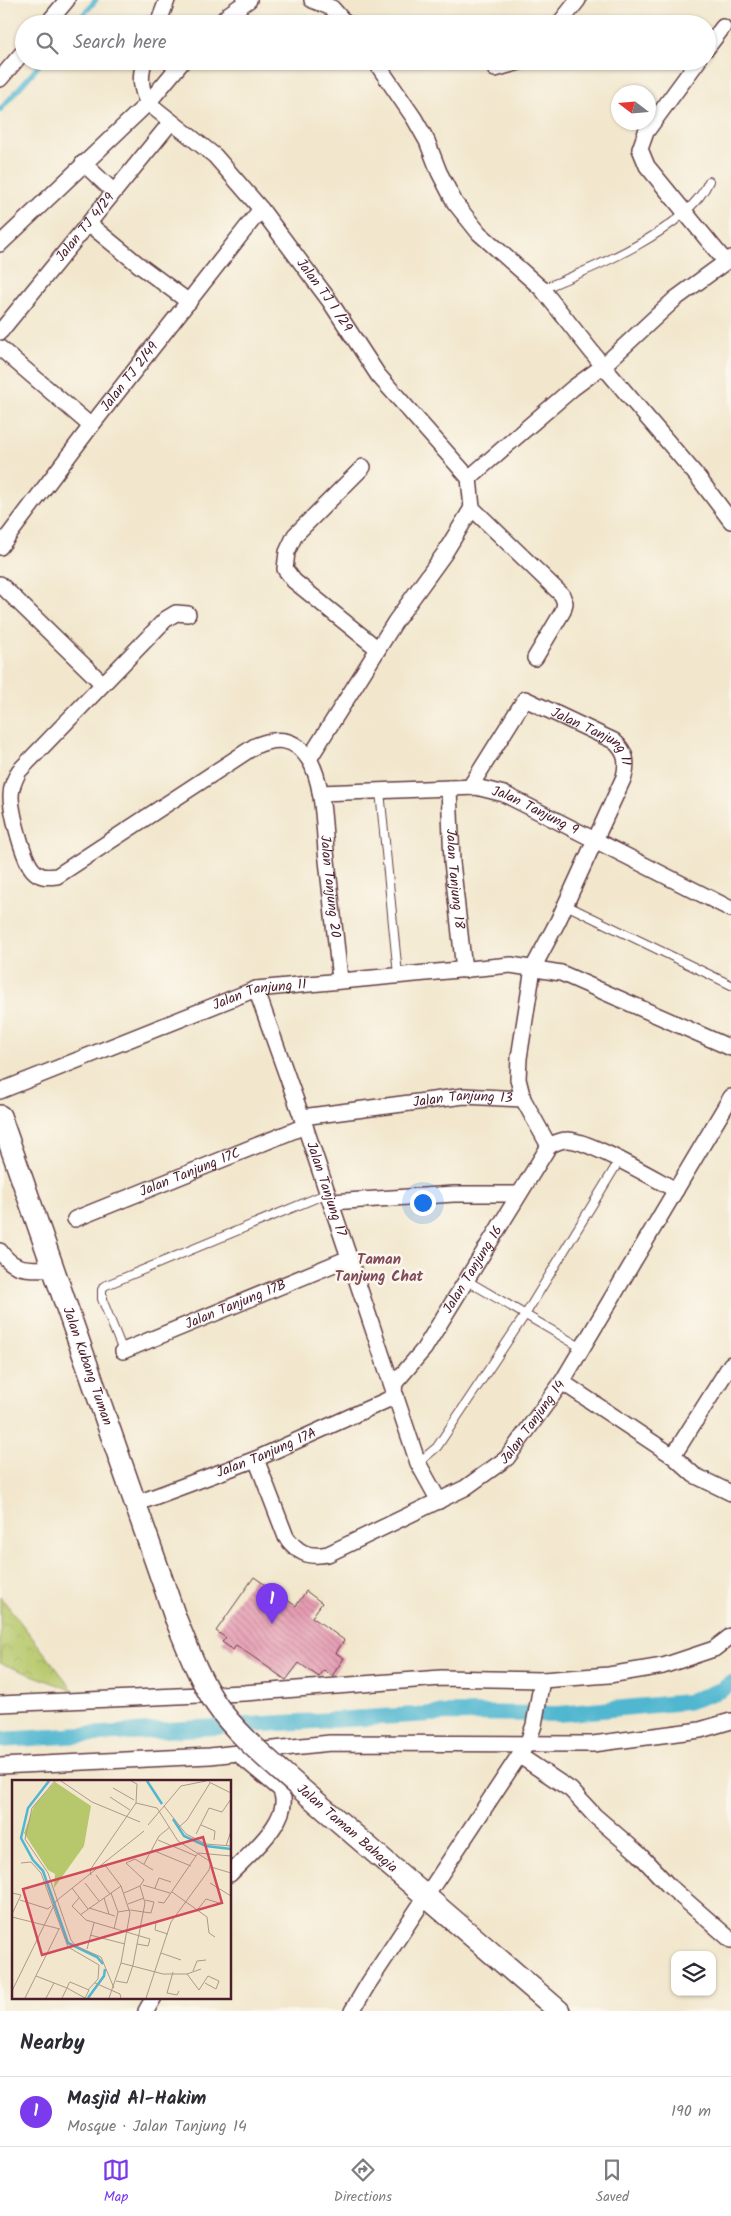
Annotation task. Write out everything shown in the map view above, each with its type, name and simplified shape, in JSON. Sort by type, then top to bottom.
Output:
[{"type":"main road","name":"Jalan Kubang Tuman","points":[[0,1116],[175,1617]]},
{"type":"main road","name":"Jalan Taman Bahagia","points":[[175,1617],[193,1660],[216,1704],[244,1735],[300,1788],[559,2011]]},
{"type":"street","points":[[54,15],[67,0]]},
{"type":"street","points":[[161,15],[167,0]]},
{"type":"street","points":[[228,15],[249,0]]},
{"type":"street","points":[[312,0],[335,4],[341,15]]},
{"type":"street","points":[[566,15],[578,0]]},
{"type":"street","points":[[716,36],[723,27]]},
{"type":"street","points":[[0,79],[15,62]]},
{"type":"street","points":[[141,70],[140,75],[142,91],[148,102]]},
{"type":"street","points":[[0,244],[148,102],[175,70]]},
{"type":"street","points":[[381,70],[414,118],[427,141],[438,172],[455,202],[479,233],[542,288],[603,366],[729,515]]},
{"type":"street","points":[[188,614],[176,613],[166,619],[20,770],[13,784],[11,796],[19,837],[32,869],[44,878],[57,876],[256,746],[269,740],[284,740],[291,743],[298,747],[309,759],[378,649],[424,580],[444,554],[472,508],[469,478],[573,388],[603,366],[675,299],[728,260],[684,212],[647,166],[640,149],[646,132],[691,70]]},
{"type":"street","name":"Jalan TJ 1 /29","points":[[148,102],[215,156],[261,208],[329,300],[378,375],[469,478]]},
{"type":"street","name":"Jalan TJ 4/29","points":[[0,332],[171,122]]},
{"type":"street","points":[[83,163],[113,191]]},
{"type":"street","name":"Jalan TJ 2/49","points":[[0,547],[91,426],[190,302],[223,255],[261,208]]},
{"type":"street","points":[[89,224],[138,265],[190,302]]},
{"type":"street","points":[[0,348],[91,426]]},
{"type":"street","points":[[363,467],[295,535],[287,552],[285,570],[294,581],[378,649]]},
{"type":"street","points":[[472,508],[562,595],[565,603],[563,611],[535,658]]},
{"type":"street","points":[[0,584],[103,684]]},
{"type":"street","name":"Jalan Tanjung 11","points":[[470,787],[525,699],[614,741],[622,749],[626,759],[624,777],[566,905],[533,968]]},
{"type":"street","name":"Jalan Tanjung 20","points":[[309,759],[320,793],[340,980]]},
{"type":"street","name":"Jalan Tanjung 9","points":[[320,793],[476,787],[504,794],[731,909]]},
{"type":"street","name":"Jalan Tanjung 18","points":[[449,788],[452,862],[464,970]]},
{"type":"street","name":"Jalan Tanjung 11","points":[[0,1091],[256,989],[512,965],[561,973],[731,1048]]},
{"type":"street","points":[[522,1099],[518,1079],[519,1058],[533,968]]},
{"type":"street","name":"Jalan Tanjung 17","points":[[256,989],[418,1463],[439,1501]]},
{"type":"street","name":"Jalan Tanjung 13","points":[[303,1122],[464,1096],[522,1099],[549,1146]]},
{"type":"street","name":"Jalan Tanjung 14","points":[[256,1459],[286,1537],[294,1548],[305,1555],[317,1556],[328,1554],[465,1488],[506,1458],[562,1382],[731,1097]]},
{"type":"street","name":"Jalan Tanjung 17C","points":[[75,1219],[303,1122]]},
{"type":"street","points":[[549,1146],[558,1141],[576,1141],[676,1190]]},
{"type":"street","name":"Jalan Tanjung 16","points":[[395,1393],[395,1383],[424,1349],[549,1146]]},
{"type":"street","points":[[329,1198],[518,1194]]},
{"type":"street","points":[[0,1252],[7,1261],[18,1268],[53,1269]]},
{"type":"street","name":"Jalan Tanjung 17B","points":[[123,1351],[349,1258]]},
{"type":"street","points":[[673,1456],[731,1364]]},
{"type":"street","points":[[562,1382],[673,1456],[694,1475],[731,1494]]},
{"type":"street","name":"Jalan Tanjung 17A","points":[[135,1504],[256,1459],[395,1393]]},
{"type":"street","points":[[0,1704],[244,1693],[441,1678],[542,1680],[609,1675],[663,1666],[714,1649],[731,1636]]},
{"type":"street","points":[[352,2011],[520,1756],[528,1742],[534,1725],[542,1680]]},
{"type":"street","points":[[0,1766],[210,1756],[330,1743],[528,1742],[593,1744],[700,1730],[731,1721]]},
{"type":"street","points":[[231,1873],[274,1827],[280,1816],[284,1801],[280,1788],[237,1753]]},
{"type":"street","points":[[520,1756],[557,1778],[571,1790],[596,1816],[639,1854],[668,1885],[731,1940]]},
{"type":"street","points":[[146,2011],[153,1998]]},
{"type":"lane","points":[[542,288],[591,269],[630,250],[698,201],[709,182]]},
{"type":"lane","points":[[380,790],[398,975]]},
{"type":"lane","points":[[566,905],[731,985]]},
{"type":"lane","points":[[418,1463],[437,1447],[525,1315],[619,1161]]},
{"type":"lane","points":[[123,1351],[102,1299],[104,1286],[329,1198]]},
{"type":"lane","points":[[466,1280],[582,1348]]},
{"type":"green space","points":[[0,1596],[74,1691],[0,1663]]},
{"type":"building","points":[[254,1577],[296,1606],[306,1591],[322,1603],[312,1617],[344,1640],[336,1653],[344,1658],[332,1676],[324,1670],[319,1677],[299,1663],[286,1680],[236,1645],[233,1650],[222,1642],[226,1638],[216,1631]]},
{"type":"waterway","points":[[83,15],[96,0]]},
{"type":"waterway","points":[[0,110],[35,70]]},
{"type":"waterway","points":[[0,1740],[448,1713],[559,1714],[687,1702],[721,1690],[731,1683]]},
{"type":"place","name":"Masjid Al-Hakim","points":[[272,1624]]},
{"type":"district","name":"Taman Tanjung Chat","points":[[379,1268]]}]
